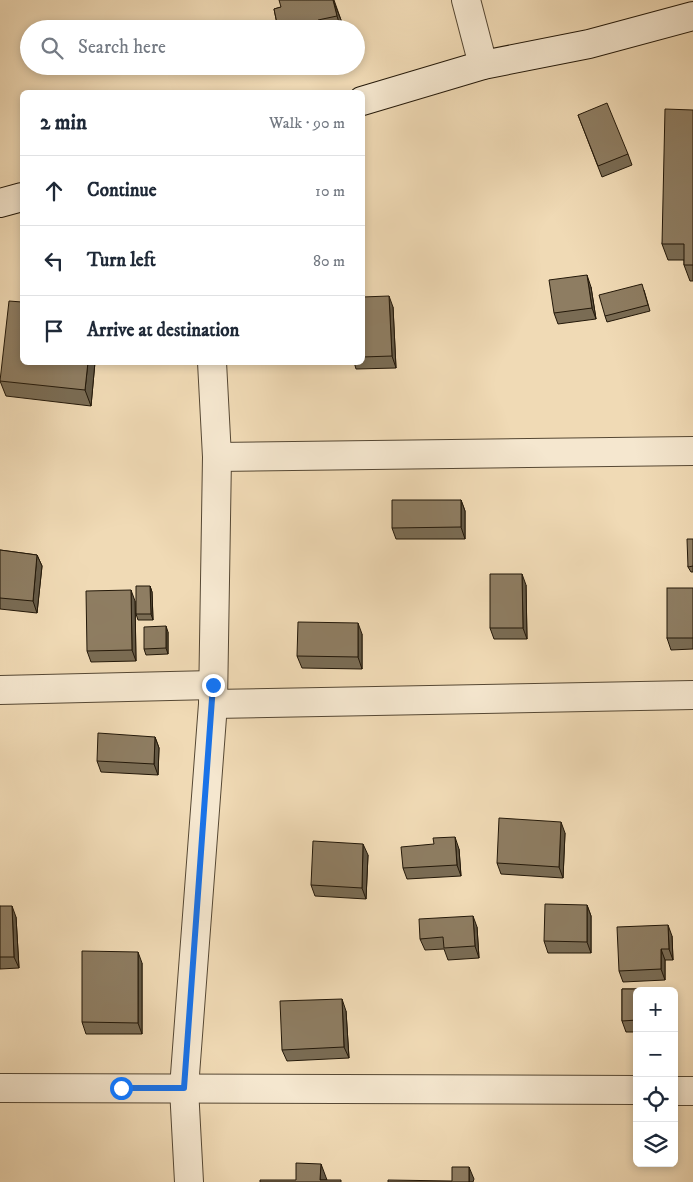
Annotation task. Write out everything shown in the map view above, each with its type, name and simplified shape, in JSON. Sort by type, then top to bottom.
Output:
[{"type":"street","points":[[466,0],[483,66]]},
{"type":"street","points":[[365,100],[483,66],[589,44],[693,16]]},
{"type":"street","points":[[0,203],[20,198]]},
{"type":"street","points":[[189,1182],[184,1088],[213,694],[217,457],[212,365]]},
{"type":"street","points":[[217,457],[693,451]]},
{"type":"street","points":[[0,690],[213,694],[693,694]]},
{"type":"street","points":[[0,1088],[633,1090]]},
{"type":"street","points":[[678,1091],[693,1091]]},
{"type":"building","points":[[279,0],[333,0],[337,16],[318,20],[276,20],[274,9],[281,7]]},
{"type":"building","points":[[607,103],[628,154],[598,166],[578,115]]},
{"type":"building","points":[[665,109],[693,110],[693,265],[684,265],[684,244],[662,244]]},
{"type":"building","points":[[587,275],[592,308],[554,313],[549,280]]},
{"type":"building","points":[[642,284],[648,305],[605,316],[599,295]]},
{"type":"building","points":[[389,296],[392,356],[365,357],[365,297]]},
{"type":"building","points":[[9,301],[20,302],[20,365],[88,365],[85,390],[0,381]]},
{"type":"building","points":[[392,500],[461,500],[461,527],[392,528]]},
{"type":"building","points":[[687,539],[693,539],[693,566],[688,567]]},
{"type":"building","points":[[0,550],[37,555],[33,601],[0,598]]},
{"type":"building","points":[[490,574],[522,574],[523,628],[490,628]]},
{"type":"building","points":[[136,586],[150,586],[151,614],[136,614]]},
{"type":"building","points":[[667,588],[693,588],[693,638],[667,638]]},
{"type":"building","points":[[131,590],[132,650],[87,651],[86,591]]},
{"type":"building","points":[[298,622],[358,623],[358,657],[297,656]]},
{"type":"building","points":[[166,626],[166,648],[144,649],[144,627]]},
{"type":"building","points":[[98,733],[155,737],[154,764],[97,761]]},
{"type":"building","points":[[499,818],[561,822],[559,867],[497,863]]},
{"type":"building","points":[[455,837],[457,865],[403,868],[401,847],[434,844],[433,838]]},
{"type":"building","points":[[313,841],[363,844],[362,888],[311,885]]},
{"type":"building","points":[[545,904],[587,905],[587,942],[544,941]]},
{"type":"building","points":[[0,906],[12,906],[14,957],[0,957]]},
{"type":"building","points":[[473,916],[475,946],[444,948],[443,937],[420,939],[419,919]]},
{"type":"building","points":[[668,925],[669,949],[661,949],[661,969],[619,971],[617,927]]},
{"type":"building","points":[[82,951],[138,952],[138,1023],[82,1022]]},
{"type":"building","points":[[622,989],[633,989],[633,1020],[622,1021]]},
{"type":"building","points":[[342,999],[344,1047],[282,1050],[280,1001]]},
{"type":"building","points":[[296,1163],[321,1164],[320,1180],[341,1180],[341,1182],[260,1182],[260,1180],[296,1180]]},
{"type":"building","points":[[452,1167],[469,1167],[469,1182],[388,1182],[388,1180],[452,1181]]},
{"type":"route","points":[[121,1088],[184,1088],[213,685]]}]
